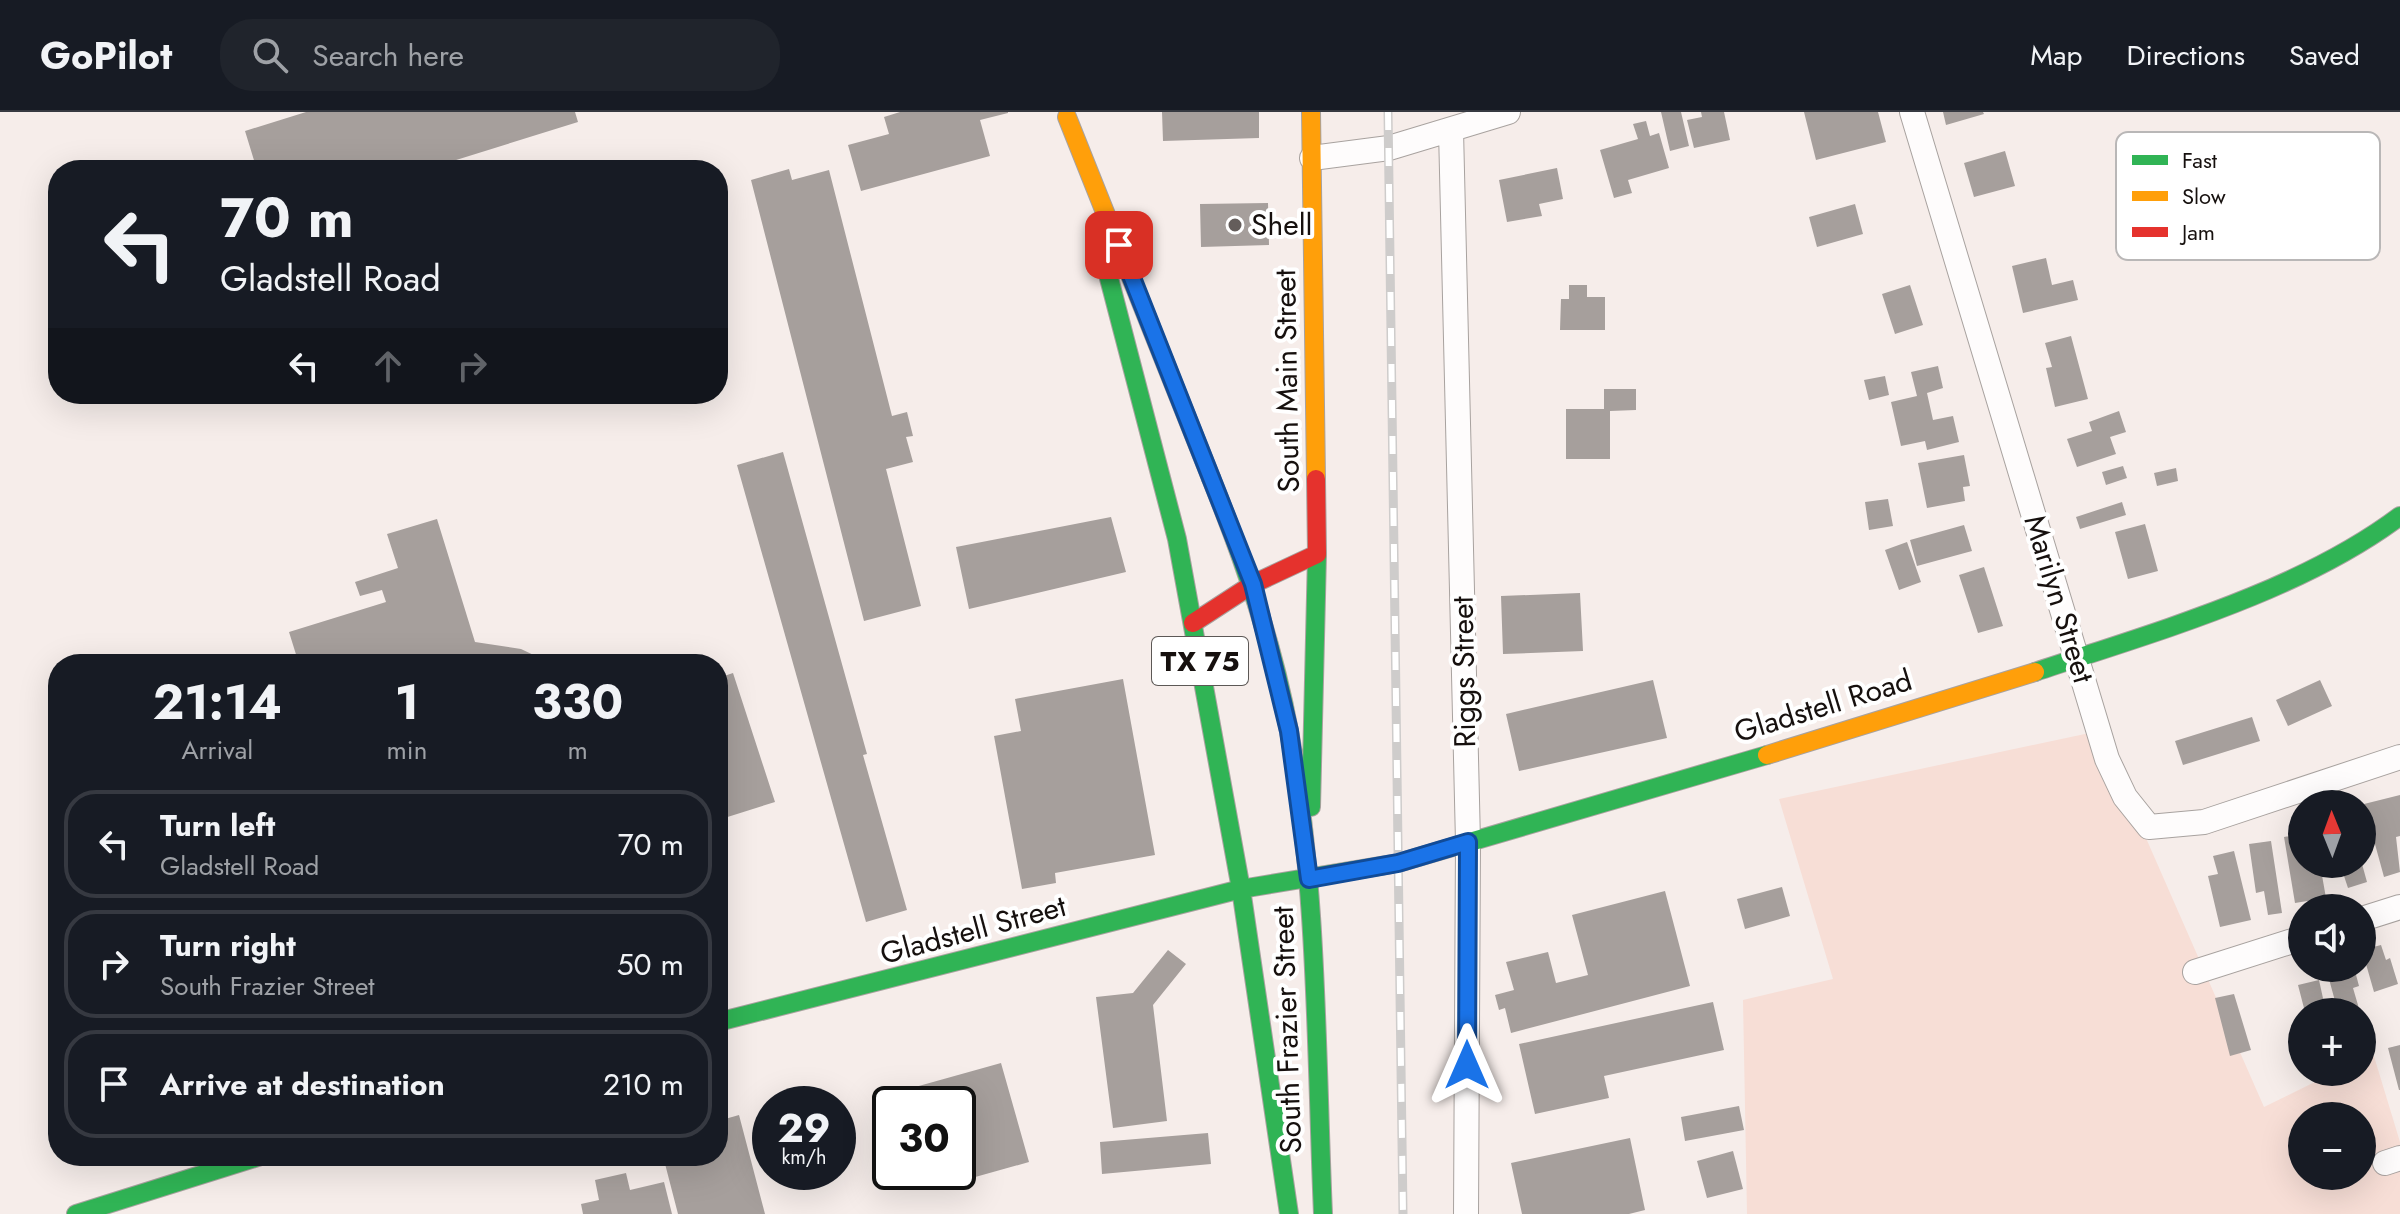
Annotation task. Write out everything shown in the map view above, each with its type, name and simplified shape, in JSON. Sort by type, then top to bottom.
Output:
[{"type":"street","name":"South Main Street","points":[[1309,879],[1317,554],[1311,112]]},
{"type":"street","points":[[1312,158],[1389,148],[1508,112]]},
{"type":"street","name":"Marilyn Street","points":[[1912,112],[2107,759],[2125,797],[2149,827],[2204,822],[2400,757]]},
{"type":"street","name":"South Frazier Street","points":[[1066,114],[1201,445],[1253,584],[1289,731],[1309,879],[1323,1214]]},
{"type":"street","name":"South Frazier Street","points":[[1066,114],[1177,539],[1241,889],[1289,1214]]},
{"type":"street","name":"Riggs Street","points":[[1451,130],[1468,842],[1466,1214]]},
{"type":"street","name":"Gladstell Road","points":[[1241,889],[1398,863],[2077,659],[2274,586],[2366,541],[2400,516]]},
{"type":"street","points":[[1193,623],[1253,584],[1317,554]]},
{"type":"street","name":"Gladstell Street","points":[[728,1020],[1241,889]]},
{"type":"street","points":[[2376,915],[2400,907]]},
{"type":"street","points":[[2195,972],[2288,942]]},
{"type":"street","points":[[76,1214],[229,1166]]},
{"type":"shaded area","points":[[2099,731],[2264,1107],[2307,1086],[2376,1086],[2376,1063],[2400,1142],[2400,1214],[1747,1214],[1743,1000],[1833,979],[1779,799]]},
{"type":"building","points":[[306,112],[575,112],[578,122],[456,160],[254,160],[245,131]]},
{"type":"building","points":[[900,112],[1008,113],[980,120],[990,156],[861,191],[848,145],[889,134],[884,117]]},
{"type":"building","points":[[1162,112],[1259,112],[1259,138],[1163,141]]},
{"type":"building","points":[[1661,112],[1681,112],[1689,146],[1670,151]]},
{"type":"building","points":[[1701,112],[1724,112],[1730,140],[1694,148],[1687,120],[1702,117]]},
{"type":"building","points":[[1804,112],[1878,112],[1886,142],[1816,160]]},
{"type":"building","points":[[1943,112],[1983,112],[1984,114],[1946,125]]},
{"type":"building","points":[[1646,121],[1650,136],[1659,133],[1669,168],[1628,180],[1632,193],[1614,198],[1600,150],[1638,139],[1633,124]]},
{"type":"building","points":[[2005,151],[2015,186],[1974,197],[1964,163]]},
{"type":"building","points":[[1557,168],[1563,199],[1539,204],[1542,216],[1507,222],[1499,180]]},
{"type":"building","points":[[789,169],[792,180],[829,170],[892,416],[907,412],[913,436],[906,437],[913,462],[886,469],[921,606],[864,621],[751,180]]},
{"type":"building","name":"Shell","points":[[1268,203],[1269,245],[1201,247],[1200,204]]},
{"type":"building","points":[[1855,204],[1863,234],[1817,247],[1809,217]]},
{"type":"building","points":[[2046,258],[2052,285],[2073,280],[2078,300],[2023,313],[2012,266]]},
{"type":"building","points":[[1569,285],[1587,285],[1587,297],[1605,297],[1605,330],[1560,330],[1561,299],[1569,299]]},
{"type":"building","points":[[1910,285],[1923,325],[1895,334],[1882,294]]},
{"type":"building","points":[[2071,336],[2088,399],[2055,407],[2046,368],[2052,367],[2045,343]]},
{"type":"building","points":[[1938,366],[1943,388],[1927,393],[1933,420],[1953,416],[1959,442],[1927,450],[1925,441],[1901,446],[1891,402],[1917,396],[1911,372]]},
{"type":"building","points":[[1885,376],[1889,395],[1869,400],[1864,380]]},
{"type":"building","points":[[1604,389],[1636,389],[1636,410],[1610,411],[1610,459],[1566,459],[1566,409],[1604,409]]},
{"type":"building","points":[[2119,411],[2126,432],[2110,437],[2116,454],[2077,467],[2067,439],[2092,431],[2089,422]]},
{"type":"building","points":[[783,452],[907,910],[866,922],[737,465]]},
{"type":"building","points":[[1964,455],[1970,486],[1963,487],[1965,501],[1927,508],[1918,463]]},
{"type":"building","points":[[2123,466],[2127,478],[2106,485],[2102,472]]},
{"type":"building","points":[[2176,468],[2178,481],[2157,486],[2154,473]]},
{"type":"building","points":[[1888,499],[1893,526],[1869,530],[1865,502]]},
{"type":"building","points":[[2122,502],[2126,515],[2080,529],[2076,517]]},
{"type":"building","points":[[1111,517],[1126,572],[969,609],[956,547]]},
{"type":"building","points":[[437,519],[475,642],[521,649],[532,654],[296,654],[289,632],[386,602],[382,590],[360,596],[355,582],[398,568],[387,534]]},
{"type":"building","points":[[2145,524],[2158,571],[2128,579],[2115,532]]},
{"type":"building","points":[[1964,525],[1972,551],[1917,566],[1910,540]]},
{"type":"building","points":[[1907,542],[1921,582],[1899,590],[1885,550]]},
{"type":"building","points":[[1984,567],[2003,626],[1978,633],[1959,575]]},
{"type":"building","points":[[1580,593],[1583,651],[1503,654],[1501,596]]},
{"type":"building","points":[[733,673],[775,802],[728,817],[728,675]]},
{"type":"building","points":[[1123,679],[1155,855],[1055,873],[1056,883],[1022,889],[994,736],[1021,731],[1015,699]]},
{"type":"building","points":[[1653,680],[1667,738],[1519,771],[1506,714]]},
{"type":"building","points":[[2320,680],[2332,706],[2288,726],[2276,700]]},
{"type":"building","points":[[2252,717],[2260,741],[2183,765],[2175,741]]},
{"type":"building","points":[[2400,795],[2400,836],[2396,837],[2400,872],[2384,877],[2376,848],[2376,801]]},
{"type":"building","points":[[2288,836],[2288,861],[2284,837]]},
{"type":"building","points":[[2271,841],[2282,913],[2268,915],[2264,891],[2256,893],[2249,844]]},
{"type":"building","points":[[2234,851],[2251,920],[2220,927],[2208,876],[2218,874],[2213,856]]},
{"type":"building","points":[[2291,878],[2322,878],[2325,894],[2294,894]]},
{"type":"building","points":[[2345,878],[2366,878],[2367,882],[2348,888]]},
{"type":"building","points":[[1782,887],[1790,916],[1745,929],[1737,899]]},
{"type":"building","points":[[1665,891],[1690,986],[1511,1033],[1505,1008],[1499,1010],[1495,995],[1514,990],[1506,962],[1548,952],[1556,983],[1588,975],[1572,915]]},
{"type":"building","points":[[2381,945],[2386,960],[2390,958],[2398,984],[2374,992],[2371,982],[2376,982],[2376,946]]},
{"type":"building","points":[[1168,950],[1186,964],[1153,1005],[1167,1121],[1113,1128],[1096,997],[1133,993]]},
{"type":"building","points":[[2319,982],[2323,998],[2301,998],[2298,985]]},
{"type":"building","points":[[2330,982],[2358,982],[2359,986],[2353,988],[2356,998],[2334,998]]},
{"type":"building","points":[[2234,994],[2251,1050],[2230,1056],[2215,998]]},
{"type":"building","points":[[1713,1002],[1724,1050],[1604,1076],[1609,1098],[1535,1114],[1519,1044]]},
{"type":"building","points":[[2400,1045],[2400,1090],[2399,1090],[2388,1048]]},
{"type":"building","points":[[1001,1063],[1029,1162],[976,1177],[976,1086],[919,1086]]},
{"type":"building","points":[[1739,1106],[1744,1130],[1685,1141],[1681,1117]]},
{"type":"building","points":[[739,1115],[752,1164],[752,1190],[759,1190],[765,1214],[678,1214],[666,1166],[728,1166],[728,1118]]},
{"type":"building","points":[[1208,1133],[1211,1164],[1102,1174],[1100,1142]]},
{"type":"building","points":[[1630,1138],[1645,1210],[1629,1214],[1522,1214],[1511,1163]]},
{"type":"building","points":[[1733,1151],[1743,1189],[1707,1198],[1697,1161]]},
{"type":"building","points":[[626,1173],[630,1190],[664,1182],[672,1214],[583,1214],[581,1204],[599,1200],[595,1180]]},
{"type":"railway","points":[[1388,112],[1403,1214]]},
{"type":"traffic: fast","points":[[1105,263],[1177,539],[1241,889],[1289,1214]]},
{"type":"traffic: fast","points":[[1211,478],[1266,634],[1289,731],[1311,912],[1323,1214]]},
{"type":"traffic: fast","points":[[2035,672],[2224,608],[2272,588],[2360,543],[2400,516]]},
{"type":"traffic: fast","points":[[1311,807],[1317,554]]},
{"type":"traffic: fast","points":[[728,1019],[1241,889],[1398,863],[1767,755]]},
{"type":"traffic: fast","points":[[76,1214],[229,1166]]},
{"type":"traffic: slow","points":[[1311,112],[1316,479]]},
{"type":"traffic: slow","points":[[1067,117],[1211,478]]},
{"type":"traffic: slow","points":[[1767,755],[2035,672]]},
{"type":"traffic: jam","points":[[1193,623],[1253,584],[1317,554],[1316,479]]},
{"type":"place","name":"Shell","points":[[1235,225]]},
{"type":"route","points":[[1119,245],[1201,445],[1253,584],[1289,731],[1309,879],[1398,863],[1468,842],[1467,1065]]}]
